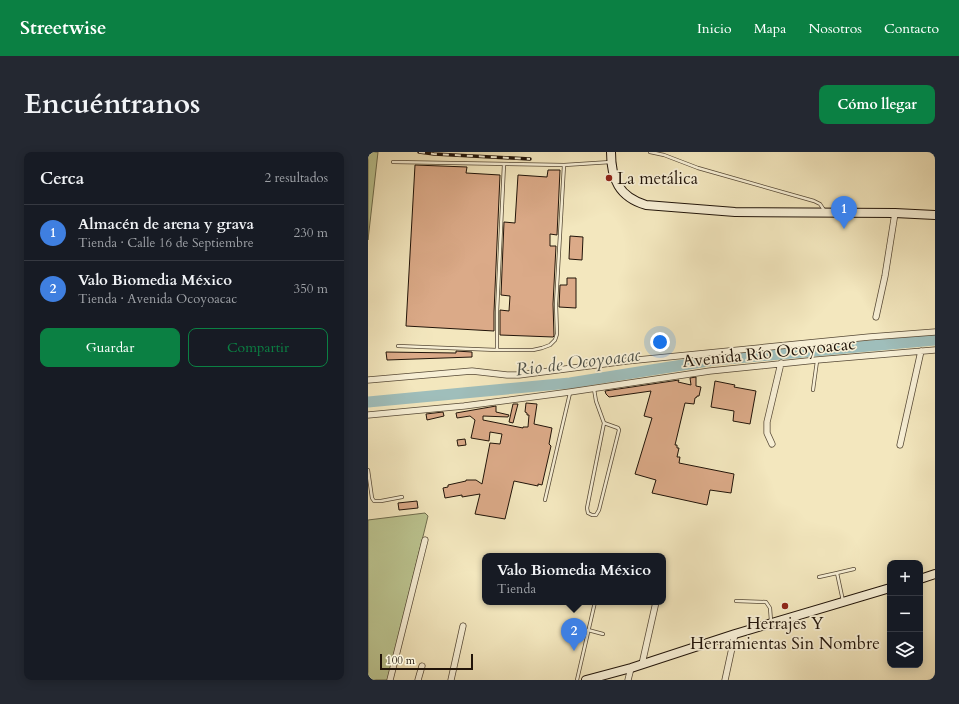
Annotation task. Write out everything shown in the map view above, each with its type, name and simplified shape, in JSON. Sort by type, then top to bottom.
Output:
[{"type":"main road","points":[[611,152],[614,177],[623,192],[634,200],[646,205],[735,212],[895,213],[935,215]]},
{"type":"main road","points":[[923,578],[935,574]]},
{"type":"main road","points":[[586,680],[631,668],[735,634],[887,589]]},
{"type":"street","points":[[876,317],[885,276],[895,213]]},
{"type":"street","points":[[368,380],[472,371],[519,375],[627,361],[862,337],[935,332]]},
{"type":"street","name":"Avenida Río Ocoyoacac","points":[[368,415],[464,406],[710,371],[781,363],[935,350]]},
{"type":"street","points":[[900,445],[921,351]]},
{"type":"street","points":[[772,444],[768,433],[767,422],[781,363]]},
{"type":"street","points":[[390,680],[425,540]]},
{"type":"street","points":[[642,664],[655,605]]},
{"type":"street","points":[[451,680],[463,626]]},
{"type":"street","points":[[725,680],[735,634]]},
{"type":"street","points":[[418,680],[422,666]]},
{"type":"street","points":[[628,680],[631,668]]},
{"type":"lane","points":[[650,152],[664,155],[698,168],[758,186],[814,201],[822,206],[825,212]]},
{"type":"lane","points":[[393,162],[564,165],[611,162]]},
{"type":"lane","points":[[496,350],[504,164]]},
{"type":"lane","points":[[398,346],[533,350],[550,345],[553,342],[556,337],[556,304],[564,165]]},
{"type":"lane","points":[[813,390],[817,360]]},
{"type":"lane","points":[[594,388],[596,401],[604,423],[587,508],[588,513],[592,515],[596,514],[599,510],[619,430],[618,428],[604,423]]},
{"type":"lane","points":[[545,500],[570,392]]},
{"type":"lane","points":[[368,470],[374,501],[402,497]]},
{"type":"lane","points":[[819,577],[854,569]]},
{"type":"lane","points":[[837,573],[843,602]]},
{"type":"lane","points":[[736,601],[766,602],[770,608],[772,623]]},
{"type":"lane","points":[[577,680],[594,605]]},
{"type":"lane","points":[[588,630],[603,634]]},
{"type":"green space","points":[[368,152],[378,152],[368,240]]},
{"type":"green space","points":[[425,513],[428,516],[388,680],[368,680],[368,520]]},
{"type":"building","points":[[415,165],[467,167],[466,173],[500,175],[494,331],[406,326]]},
{"type":"building","points":[[548,170],[560,170],[557,235],[550,234],[550,246],[556,246],[553,304],[554,336],[500,335],[500,310],[509,311],[510,296],[501,295],[504,222],[515,223],[518,175],[547,177]]},
{"type":"building","points":[[570,236],[583,237],[582,260],[569,259]]},
{"type":"building","points":[[567,278],[576,278],[576,308],[559,307],[560,285],[567,285]]},
{"type":"building","points":[[456,351],[472,352],[472,357],[387,360],[386,352],[456,353]]},
{"type":"building","points":[[696,377],[696,386],[701,387],[699,396],[695,398],[694,404],[685,403],[675,445],[679,448],[677,457],[680,457],[679,463],[734,474],[731,493],[710,490],[707,505],[652,493],[656,480],[635,474],[652,418],[644,416],[651,391],[609,397],[605,391],[679,380],[678,382],[691,385],[690,378]]},
{"type":"building","points":[[715,381],[735,385],[734,387],[756,391],[750,424],[733,421],[734,411],[711,407]]},
{"type":"building","points":[[526,403],[537,404],[534,424],[552,428],[549,444],[551,446],[542,485],[538,484],[538,486],[514,481],[505,519],[475,514],[480,494],[445,498],[443,488],[448,487],[448,485],[466,480],[476,480],[482,484],[490,443],[500,444],[502,434],[490,432],[489,441],[471,438],[475,420],[470,416],[457,418],[456,413],[496,406],[496,412],[509,415],[508,417],[483,416],[483,420],[523,428],[528,427],[529,415],[525,412]]},
{"type":"building","points":[[513,404],[518,404],[513,423],[509,422]]},
{"type":"building","points":[[443,412],[444,416],[427,420],[426,414]]},
{"type":"building","points":[[465,439],[466,445],[458,446],[457,440]]},
{"type":"building","points":[[417,501],[418,508],[399,510],[398,503]]},
{"type":"waterway","name":"Rio de Ocoyoacac","points":[[368,402],[570,383],[714,360],[935,340]]},
{"type":"railway","points":[[419,152],[530,159]]},
{"type":"place","name":"La metálica","points":[[609,178]]},
{"type":"place","name":"Almacén de arena y grava","points":[[844,229]]},
{"type":"place","name":"Herrajes Y Herramientas Sin Nombre","points":[[785,606]]},
{"type":"place","name":"Valo Biomedia México","points":[[574,651]]}]
